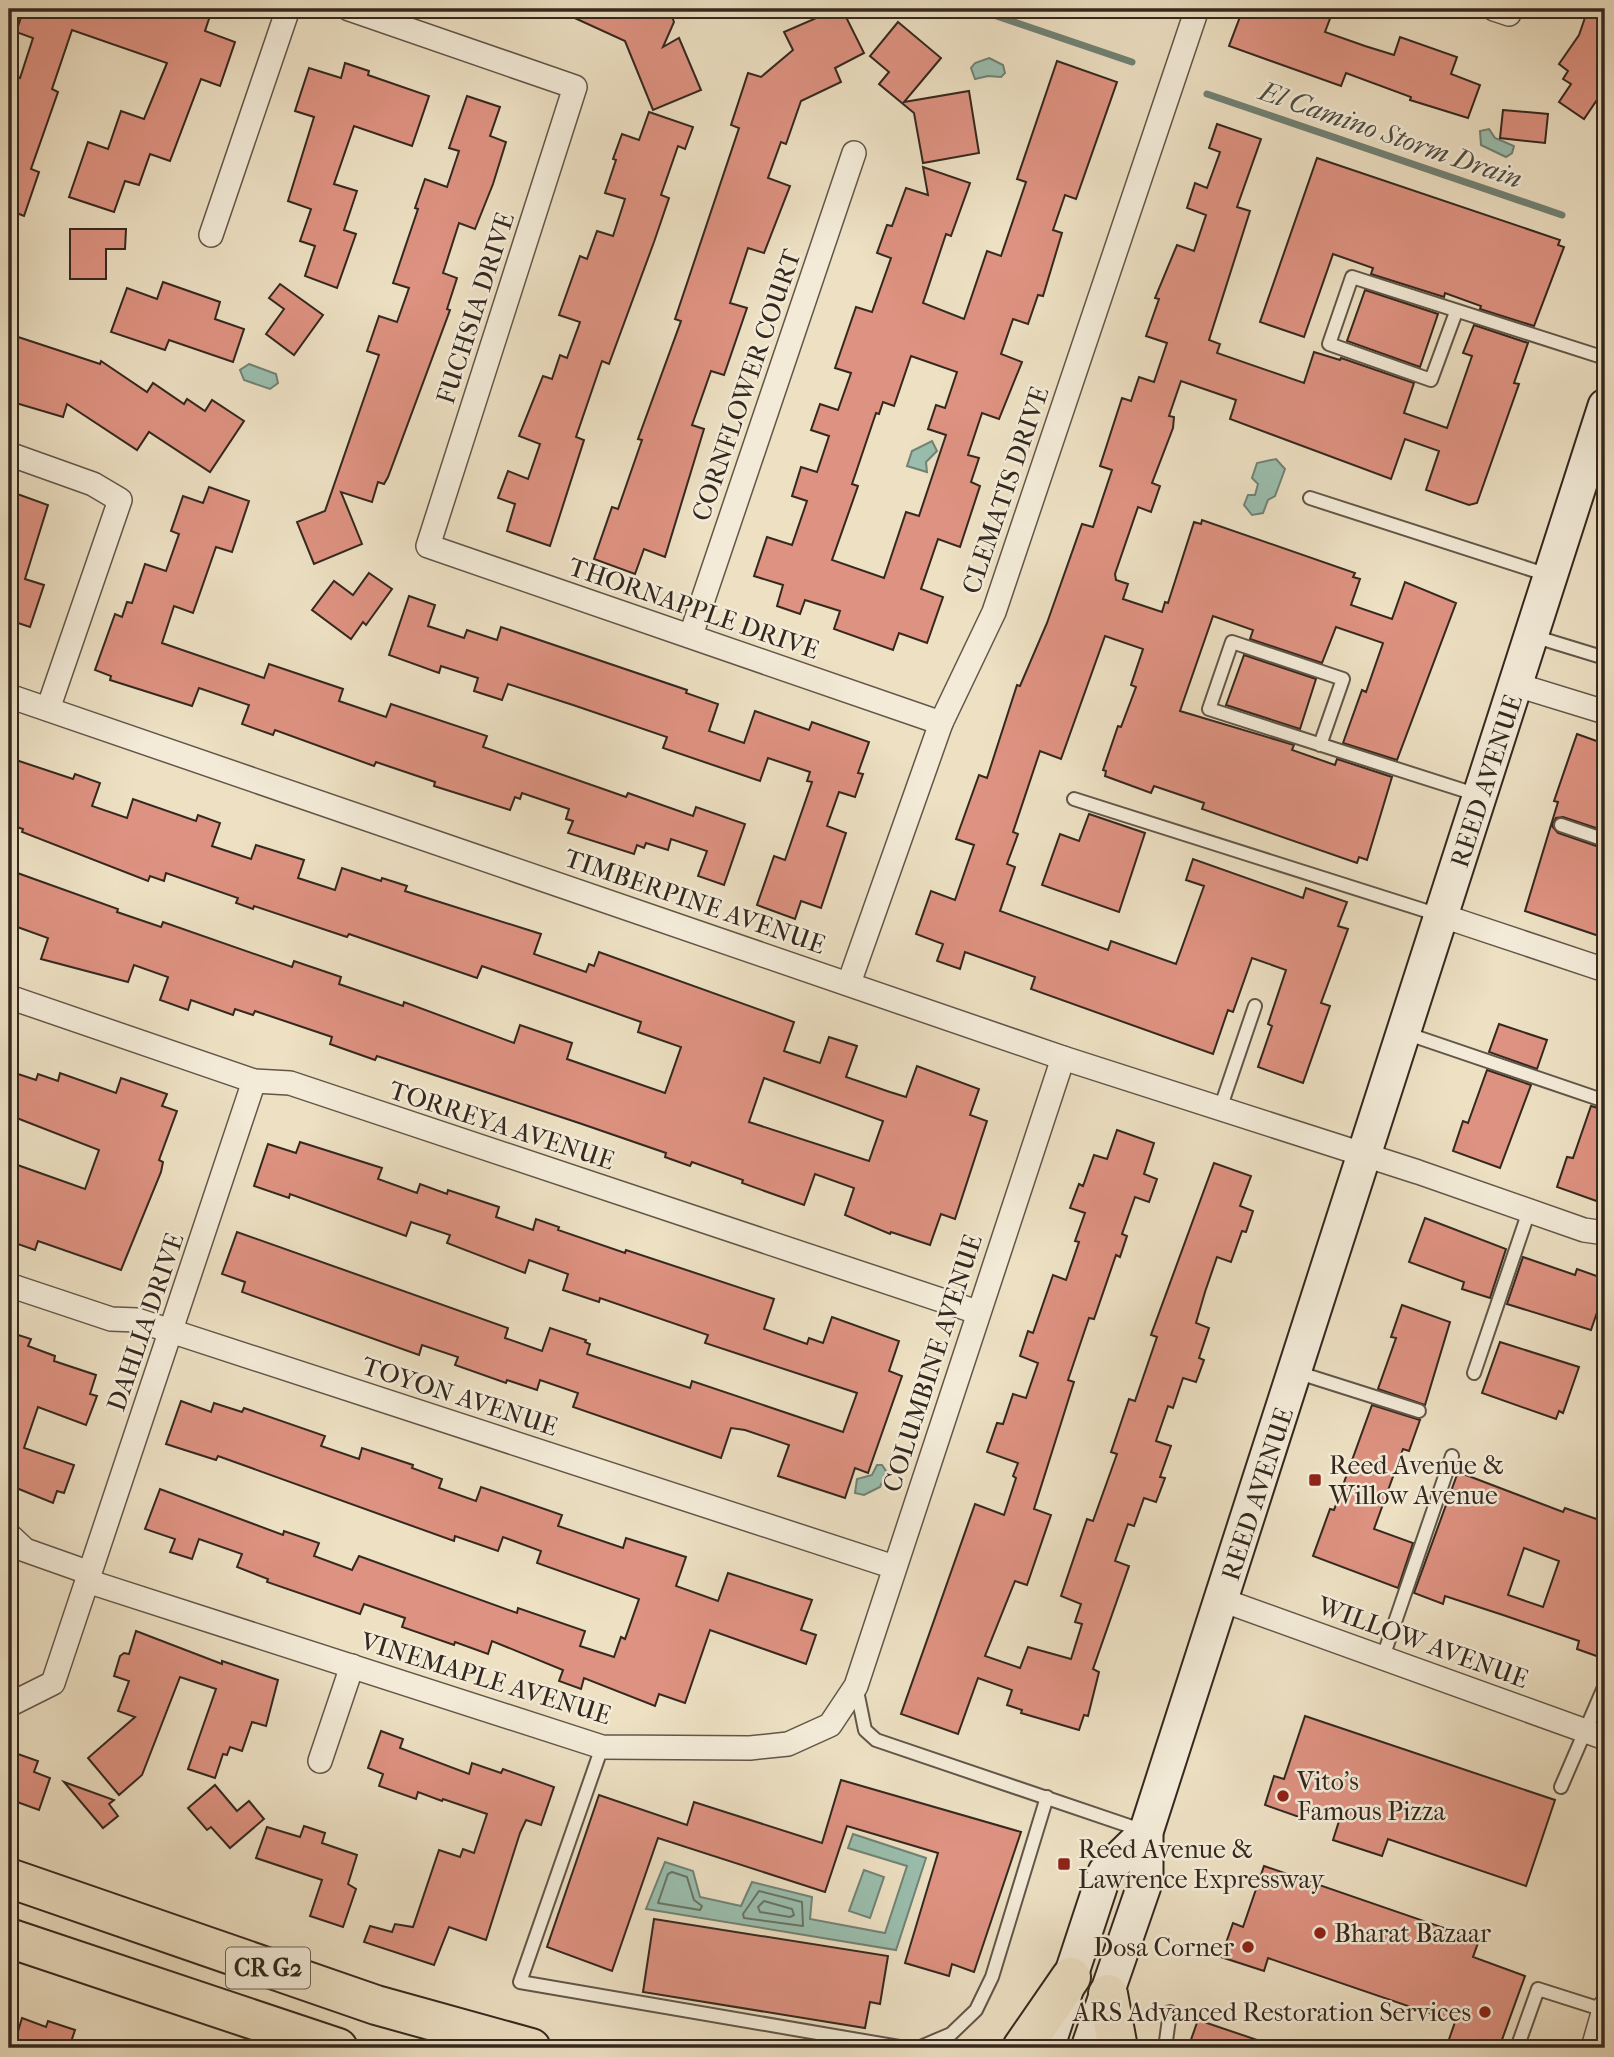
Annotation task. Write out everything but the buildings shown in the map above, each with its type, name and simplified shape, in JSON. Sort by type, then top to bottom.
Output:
[{"type":"highway","name":"CR G2","points":[[9,1878],[376,2006],[531,2048]]},
{"type":"highway","name":"CR G2","points":[[9,1938],[338,2048]]},
{"type":"highway","points":[[1022,2048],[1071,1977]]},
{"type":"highway","points":[[1108,1994],[1118,2048]]},
{"type":"main road","name":"REED AVENUE","points":[[1088,2048],[1146,1880],[1146,1832],[1605,407]]},
{"type":"main road","name":"REED AVENUE","points":[[1047,2048],[1105,1872],[1146,1832]]},
{"type":"street","points":[[211,235],[288,9]]},
{"type":"street","name":"FUCHSIA DRIVE","points":[[348,9],[575,87],[428,546]]},
{"type":"street","name":"CLEMATIS DRIVE","points":[[849,983],[941,723],[994,612],[1197,9]]},
{"type":"street","name":"CORNFLOWER COURT","points":[[691,635],[854,153]]},
{"type":"street","points":[[9,454],[93,484],[120,500],[48,709]]},
{"type":"street","name":"THORNAPPLE DRIVE","points":[[428,546],[941,723]]},
{"type":"street","points":[[1517,685],[1605,712]]},
{"type":"street","name":"TIMBERPINE AVENUE","points":[[9,696],[1063,1058],[1363,1155]]},
{"type":"street","points":[[1443,916],[1605,970]]},
{"type":"street","name":"TORREYA AVENUE","points":[[9,997],[254,1081],[290,1083],[977,1312]]},
{"type":"street","name":"COLUMBINE AVENUE","points":[[856,1686],[977,1312],[1063,1058]]},
{"type":"street","name":"DAHLIA DRIVE","points":[[9,1705],[53,1683],[254,1081]]},
{"type":"street","points":[[1363,1155],[1584,1230],[1605,1233]]},
{"type":"street","name":"TOYON AVENUE","points":[[9,1285],[111,1320],[137,1320],[172,1331],[894,1567]]},
{"type":"street","name":"VINEMAPLE AVENUE","points":[[9,1535],[25,1550],[88,1577],[602,1747],[750,1748],[788,1744],[830,1725],[856,1686]]},
{"type":"street","name":"WILLOW AVENUE","points":[[1222,1600],[1596,1734]]},
{"type":"street","points":[[320,1761],[352,1666]]},
{"type":"street","points":[[1593,2048],[1605,2008]]},
{"type":"lane","points":[[1455,312],[1431,380],[1329,344],[1352,277],[1605,358]]},
{"type":"lane","points":[[1310,498],[1552,576]]},
{"type":"lane","points":[[1533,636],[1605,658]]},
{"type":"lane","points":[[1320,745],[1343,679],[1231,642],[1209,709],[1320,745],[1481,796]]},
{"type":"lane","points":[[1074,799],[1443,916]]},
{"type":"lane","points":[[1561,825],[1605,840]]},
{"type":"lane","points":[[1220,1109],[1255,1006]]},
{"type":"lane","points":[[1404,1033],[1605,1101]]},
{"type":"lane","points":[[1474,1373],[1529,1211]]},
{"type":"lane","points":[[1296,1372],[1419,1410]]},
{"type":"lane","points":[[1383,1657],[1452,1456]]},
{"type":"lane","points":[[1561,1787],[1596,1734],[1605,1685]]},
{"type":"lane","points":[[856,1686],[865,1730],[876,1740],[1146,1832]]},
{"type":"lane","points":[[602,1747],[520,1982],[905,2048]]},
{"type":"lane","points":[[918,2048],[951,2034],[976,2010],[992,1977],[1047,1797]]},
{"type":"lane","points":[[1517,2048],[1538,1989],[1605,2008]]},
{"type":"lane","points":[[1165,2048],[1170,2012]]},
{"type":"water","points":[[989,58],[1003,65],[1005,73],[1001,77],[975,79],[971,68],[975,63]]},
{"type":"water","points":[[1489,129],[1495,138],[1514,146],[1512,153],[1506,157],[1481,145],[1480,131]]},
{"type":"water","points":[[249,364],[276,374],[278,383],[270,389],[244,380],[240,370]]},
{"type":"water","points":[[932,441],[937,451],[926,462],[927,472],[907,466],[912,451]]},
{"type":"water","points":[[1276,459],[1285,469],[1275,496],[1268,500],[1263,513],[1252,515],[1244,505],[1248,495],[1255,495],[1258,484],[1252,478],[1257,463]]},
{"type":"water","points":[[877,1465],[882,1465],[886,1471],[880,1487],[864,1495],[855,1493],[857,1479],[872,1475]]},
{"type":"water","points":[[853,1834],[926,1858],[896,1950],[646,1909],[665,1862],[693,1871],[700,1897],[741,1906],[752,1882],[812,1897],[810,1919],[885,1933],[907,1866],[848,1848]]},
{"type":"water","points":[[864,1870],[884,1877],[870,1918],[849,1911]]},
{"type":"waterway","name":"El Camino Storm Drain","points":[[976,9],[1132,62]]},
{"type":"waterway","name":"El Camino Storm Drain","points":[[1207,94],[1562,215]]},
{"type":"place","name":"Reed Avenue & Willow Avenue","points":[[1315,1480]]},
{"type":"place","name":"Vito's Famous Pizza","points":[[1283,1796]]},
{"type":"place","name":"Reed Avenue & Lawrence Expressway","points":[[1064,1864]]},
{"type":"place","name":"Bharat Bazaar","points":[[1320,1933]]},
{"type":"place","name":"Dosa Corner","points":[[1248,1947]]},
{"type":"place","name":"ARS Advanced Restoration Services","points":[[1485,2012]]}]
